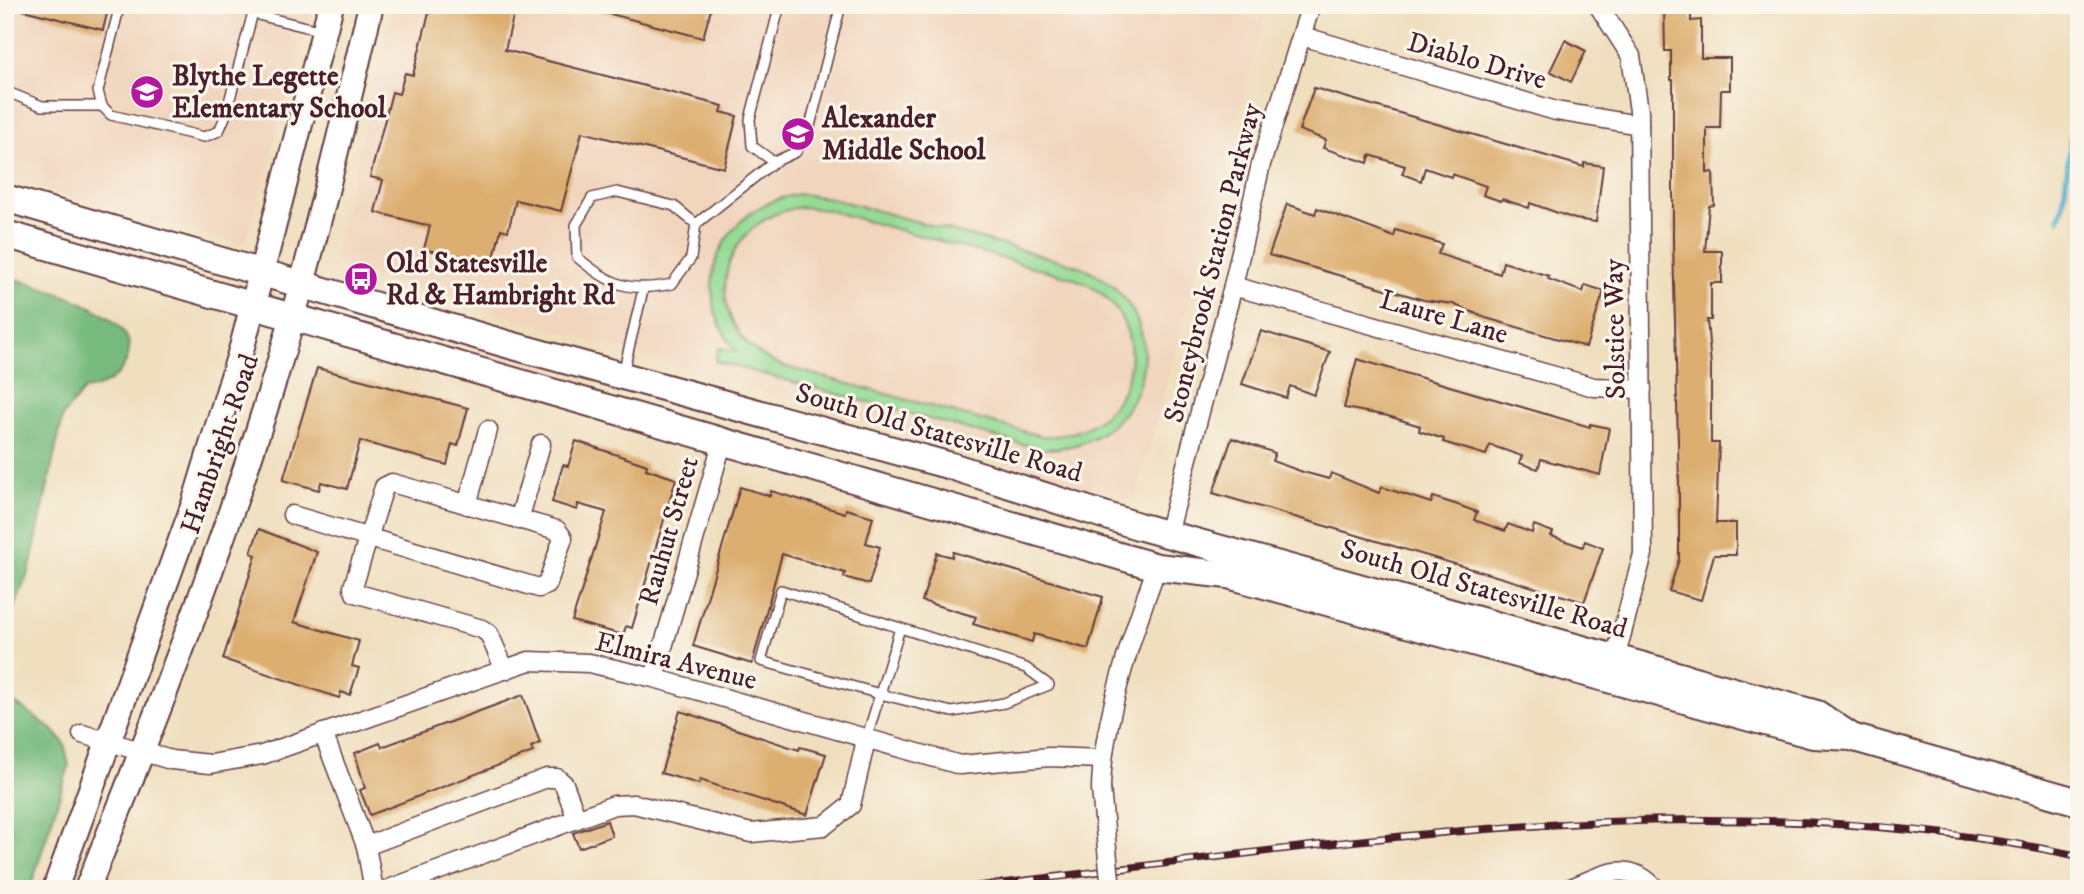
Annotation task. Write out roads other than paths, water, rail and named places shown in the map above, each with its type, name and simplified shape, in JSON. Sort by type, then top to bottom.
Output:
[{"type":"main road","name":"South Old Statesville Road","points":[[5,198],[622,376],[951,466],[1168,534],[1817,715],[1851,737]]},
{"type":"main road","name":"South Old Statesville Road","points":[[5,233],[1157,568],[1227,575],[1812,735],[1851,737],[2079,802]]},
{"type":"main road","points":[[993,519],[1029,513],[1140,542],[1151,542],[1168,534]]},
{"type":"main road","points":[[1157,568],[1170,555],[1187,553],[1308,584],[1382,592]]},
{"type":"street","name":"Hambright Road","points":[[55,889],[194,504],[262,273],[331,5]]},
{"type":"street","name":"Hambright Road","points":[[87,889],[142,751],[245,470],[302,285],[371,5]]},
{"type":"street","name":"Stoneybrook Station Parkway","points":[[1168,534],[1233,286],[1261,164],[1311,5]]},
{"type":"street","name":"Solstice Way","points":[[1598,5],[1631,56],[1639,125],[1643,554],[1615,659]]},
{"type":"street","name":"Diablo Drive","points":[[1302,36],[1556,111],[1639,125]]},
{"type":"street","name":"Laure Lane","points":[[1233,286],[1594,387],[1642,389]]},
{"type":"street","points":[[467,505],[488,430]]},
{"type":"street","name":"Rauhut Street","points":[[654,678],[723,440]]},
{"type":"street","points":[[519,520],[541,444]]},
{"type":"street","points":[[292,515],[368,539],[544,588],[563,538],[561,534],[387,483],[368,539],[353,587],[355,593],[482,629],[489,634],[505,670]]},
{"type":"street","points":[[1111,889],[1101,789],[1102,759],[1125,668],[1157,568]]},
{"type":"street","name":"Elmira Avenue","points":[[82,734],[171,760],[211,764],[262,755],[529,661],[589,663],[654,678],[960,765],[1049,757],[1102,759]]},
{"type":"street","points":[[323,733],[366,846],[373,885],[378,889]]},
{"type":"street","points":[[389,889],[614,805],[634,804],[751,834],[824,826],[851,805],[866,740]]},
{"type":"street","points":[[366,846],[547,778],[557,778],[564,784],[577,819]]},
{"type":"street","points":[[1568,889],[1624,869],[1644,875],[1656,889]]},
{"type":"lane","points":[[120,5],[98,91],[102,106],[111,115],[204,137],[219,131],[255,10],[324,31]]},
{"type":"lane","points":[[774,162],[751,146],[750,119],[780,5]]},
{"type":"lane","points":[[696,225],[674,206],[617,192],[592,198],[576,225],[577,257],[601,277],[643,290],[672,284],[691,258],[696,225],[774,162],[796,152],[810,126],[841,5]]},
{"type":"lane","points":[[5,91],[42,106],[102,106]]},
{"type":"lane","points":[[622,376],[643,290]]},
{"type":"lane","points":[[781,590],[1026,668],[1049,685],[1004,703],[952,712],[880,694],[761,661],[781,590]]},
{"type":"lane","points":[[866,740],[900,628]]},
{"type":"waterway","points":[[2059,219],[2063,207],[2079,63]]},
{"type":"railway","points":[[956,889],[1377,839],[1518,827],[1658,820],[1799,822],[1939,833],[2079,856]]},
{"type":"place","name":"Blythe Legette Elementary School","points":[[147,92]]},
{"type":"place","name":"Alexander Middle School","points":[[798,134]]},
{"type":"place","name":"Old Statesville Rd & Hambright Rd","points":[[361,279]]}]
